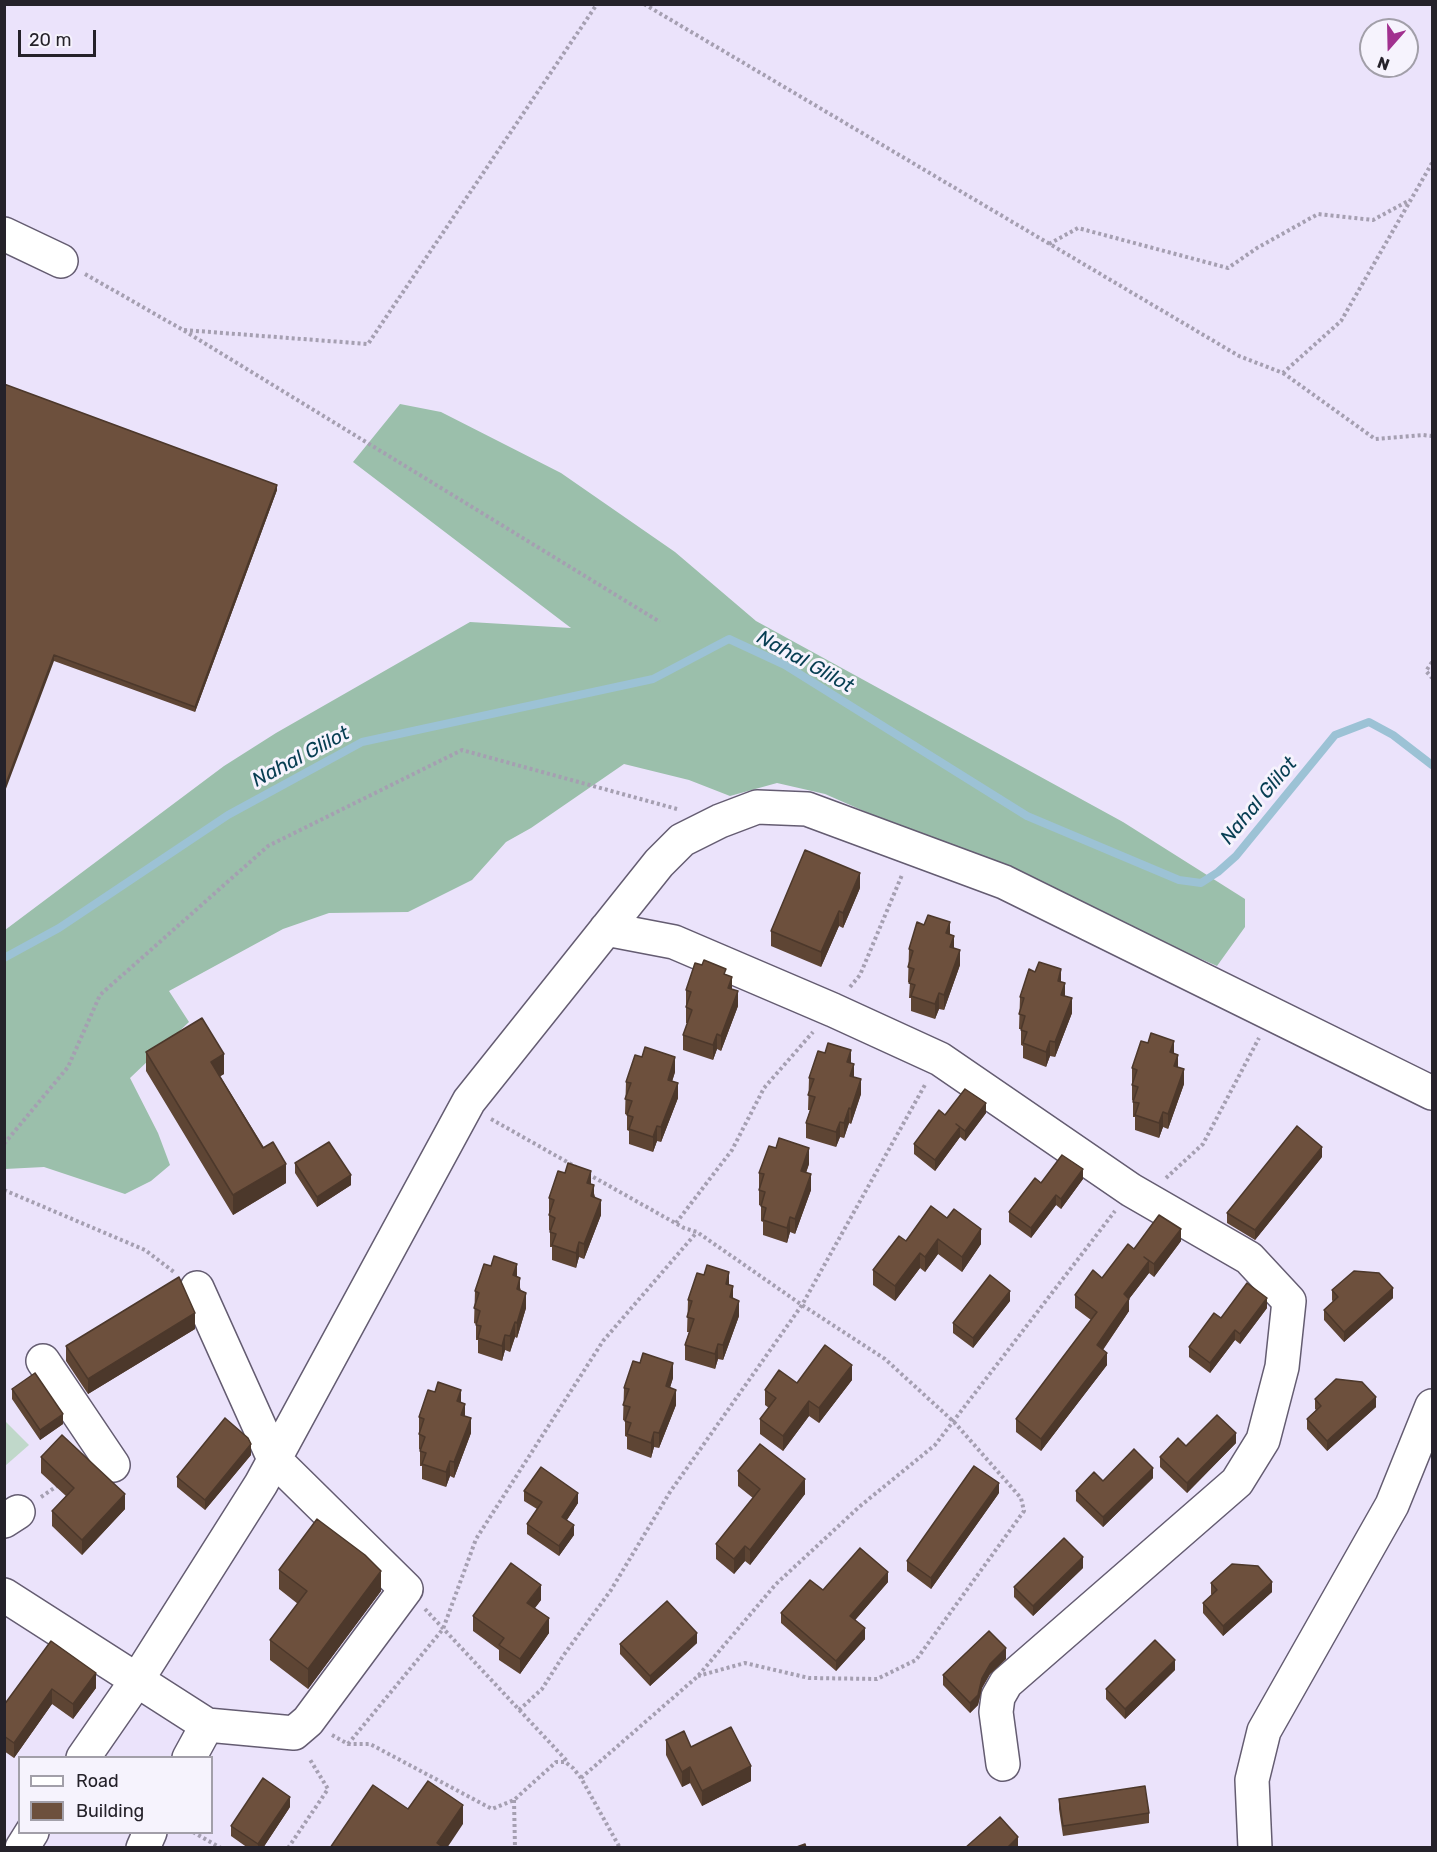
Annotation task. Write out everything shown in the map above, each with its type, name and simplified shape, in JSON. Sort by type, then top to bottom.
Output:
[{"type":"street","points":[[4,234],[61,261]]},
{"type":"street","points":[[84,1756],[136,1680],[261,1484],[466,1105],[659,863],[682,840],[720,821],[757,807],[807,809],[1004,882],[1432,1093]]},
{"type":"street","points":[[606,929],[674,942],[833,1010],[939,1059],[1131,1190],[1249,1258],[1288,1301],[1282,1367],[1263,1440],[1237,1482],[1006,1683],[998,1697],[996,1712],[1003,1764]]},
{"type":"street","points":[[4,1595],[207,1725],[301,1727],[406,1589],[274,1459],[197,1288]]},
{"type":"street","points":[[43,1361],[113,1465]]},
{"type":"street","points":[[1255,1848],[1252,1780],[1264,1731],[1392,1505],[1432,1406]]},
{"type":"street","points":[[190,1756],[207,1725]]},
{"type":"street","points":[[22,1848],[31,1834]]},
{"type":"street","points":[[143,1848],[150,1834]]},
{"type":"path","points":[[183,330],[369,344],[597,4]]},
{"type":"path","points":[[644,4],[1239,356],[1283,373],[1375,439],[1432,436]]},
{"type":"path","points":[[1283,373],[1341,321],[1432,163]]},
{"type":"path","points":[[1049,244],[1078,228],[1227,268],[1257,248],[1318,214],[1373,220],[1411,200]]},
{"type":"path","points":[[61,261],[183,330],[660,622]]},
{"type":"path","points":[[1432,662],[1426,671],[1432,678]]},
{"type":"path","points":[[4,1144],[68,1067],[100,995],[268,846],[462,750],[720,821]]},
{"type":"path","points":[[676,1223],[732,1149],[764,1088],[833,1010],[860,975],[913,849]]},
{"type":"path","points":[[581,1778],[698,1676],[776,1584],[859,1507],[935,1445],[1131,1190],[1163,1181],[1203,1144],[1271,1014]]},
{"type":"path","points":[[519,1710],[542,1689],[611,1590],[670,1492],[802,1305],[939,1059]]},
{"type":"path","points":[[466,1105],[676,1223],[697,1232],[885,1359],[954,1422],[1021,1498],[1024,1511],[916,1660],[877,1679],[809,1678],[745,1663],[698,1676]]},
{"type":"path","points":[[4,1190],[145,1250],[197,1288]]},
{"type":"path","points":[[348,1744],[443,1629],[476,1539],[603,1341],[697,1232]]},
{"type":"path","points":[[11,1516],[67,1480]]},
{"type":"path","points":[[406,1589],[573,1768],[581,1778],[620,1848]]},
{"type":"path","points":[[301,1727],[348,1744],[370,1744],[492,1809],[514,1800],[555,1762],[565,1762],[573,1768]]},
{"type":"path","points":[[288,1848],[328,1788],[301,1727]]},
{"type":"path","points":[[514,1800],[515,1848]]},
{"type":"path","points":[[195,1834],[221,1848]]},
{"type":"green space","points":[[400,404],[441,412],[561,473],[675,552],[756,621],[1123,822],[1245,899],[1245,927],[1217,966],[825,794],[777,783],[730,796],[689,780],[624,764],[531,828],[506,842],[472,880],[408,912],[329,913],[283,929],[169,991],[189,1022],[130,1078],[158,1133],[170,1165],[151,1181],[125,1194],[44,1167],[5,1169],[5,930],[224,766],[276,733],[470,622],[571,628],[353,462]]},
{"type":"green space","points":[[5,1421],[29,1445],[5,1466]]},
{"type":"building","points":[[4,384],[277,485],[195,707],[54,655],[4,789]]},
{"type":"building","points":[[805,850],[860,873],[843,913],[839,911],[821,952],[771,931]]},
{"type":"building","points":[[928,915],[950,922],[946,933],[954,936],[950,947],[960,950],[944,995],[939,993],[935,1004],[911,996],[915,985],[909,983],[914,969],[908,967],[913,951],[909,949],[917,922],[924,925]]},
{"type":"building","points":[[704,960],[726,969],[724,974],[732,977],[728,988],[738,991],[721,1036],[717,1034],[713,1045],[683,1035],[692,1010],[686,1007],[691,992],[686,990],[695,963],[702,965]]},
{"type":"building","points":[[1039,962],[1061,969],[1058,981],[1065,983],[1061,995],[1072,998],[1055,1042],[1050,1041],[1046,1052],[1023,1043],[1027,1032],[1021,1030],[1025,1016],[1019,1014],[1024,998],[1020,997],[1029,969],[1035,972]]},
{"type":"building","points":[[202,1018],[224,1054],[211,1062],[263,1148],[273,1142],[286,1164],[233,1195],[146,1052]]},
{"type":"building","points":[[1151,1033],[1174,1041],[1170,1052],[1178,1055],[1174,1066],[1184,1069],[1168,1114],[1163,1112],[1159,1123],[1135,1115],[1139,1103],[1133,1102],[1138,1087],[1132,1085],[1137,1070],[1132,1068],[1141,1041],[1148,1043]]},
{"type":"building","points":[[828,1043],[851,1050],[847,1062],[854,1064],[850,1076],[861,1079],[851,1109],[849,1108],[844,1123],[840,1122],[836,1132],[806,1123],[815,1097],[808,1095],[814,1079],[809,1078],[818,1051],[825,1053]]},
{"type":"building","points":[[645,1047],[675,1057],[668,1080],[678,1083],[661,1127],[657,1126],[653,1137],[629,1129],[633,1117],[627,1115],[632,1101],[625,1099],[631,1083],[626,1082],[635,1055],[642,1057]]},
{"type":"building","points":[[965,1089],[986,1103],[965,1131],[960,1127],[935,1160],[914,1144],[939,1110],[945,1115]]},
{"type":"building","points":[[1297,1126],[1322,1147],[1255,1230],[1227,1213]]},
{"type":"building","points":[[779,1138],[809,1148],[801,1171],[811,1174],[795,1219],[790,1217],[787,1228],[763,1220],[766,1208],[761,1206],[765,1192],[759,1190],[764,1174],[759,1173],[769,1146],[776,1148]]},
{"type":"building","points":[[329,1142],[351,1175],[317,1197],[295,1163]]},
{"type":"building","points":[[1062,1155],[1083,1169],[1061,1199],[1056,1195],[1031,1228],[1009,1212],[1035,1178],[1041,1183]]},
{"type":"building","points":[[568,1163],[591,1171],[587,1183],[594,1185],[591,1196],[601,1200],[584,1244],[579,1242],[576,1253],[552,1245],[556,1234],[550,1232],[555,1218],[549,1215],[554,1200],[549,1198],[558,1171],[565,1173]]},
{"type":"building","points":[[931,1206],[947,1218],[954,1209],[981,1229],[962,1257],[938,1239],[925,1257],[920,1253],[895,1286],[873,1270],[899,1236],[906,1241]]},
{"type":"building","points":[[1159,1215],[1181,1229],[1154,1264],[1144,1257],[1149,1261],[1124,1294],[1129,1299],[1097,1345],[1107,1353],[1041,1439],[1016,1419],[1097,1312],[1075,1295],[1093,1270],[1102,1278],[1128,1244],[1134,1249]]},
{"type":"building","points":[[494,1256],[517,1264],[513,1275],[520,1278],[517,1289],[526,1293],[517,1323],[515,1322],[510,1336],[505,1335],[502,1346],[478,1338],[481,1326],[476,1325],[480,1311],[474,1308],[479,1293],[475,1291],[484,1264],[491,1266]]},
{"type":"building","points":[[707,1265],[729,1272],[726,1284],[733,1286],[730,1297],[739,1301],[723,1345],[718,1344],[715,1354],[685,1345],[694,1319],[687,1317],[692,1301],[688,1300],[697,1273],[704,1275]]},
{"type":"building","points":[[1354,1271],[1379,1273],[1393,1288],[1344,1332],[1324,1310],[1338,1297],[1332,1290]]},
{"type":"building","points":[[990,1275],[1010,1291],[973,1338],[953,1323]]},
{"type":"building","points":[[179,1277],[195,1313],[88,1379],[66,1346]]},
{"type":"building","points":[[1247,1283],[1267,1298],[1240,1334],[1235,1330],[1210,1363],[1189,1347],[1214,1313],[1221,1318]]},
{"type":"building","points":[[825,1345],[852,1365],[819,1408],[809,1401],[783,1436],[760,1419],[776,1398],[765,1390],[779,1370],[797,1383]]},
{"type":"building","points":[[643,1353],[673,1363],[666,1386],[676,1390],[659,1433],[654,1432],[651,1443],[627,1434],[631,1423],[625,1421],[630,1407],[623,1405],[629,1389],[624,1388],[633,1361],[640,1363]]},
{"type":"building","points":[[35,1373],[63,1414],[40,1430],[12,1389]]},
{"type":"building","points":[[1336,1379],[1362,1382],[1376,1397],[1327,1441],[1307,1419],[1321,1406],[1315,1399]]},
{"type":"building","points":[[438,1382],[461,1390],[457,1401],[465,1404],[461,1415],[471,1418],[454,1462],[450,1461],[446,1472],[422,1464],[426,1453],[420,1451],[425,1437],[419,1434],[424,1419],[419,1417],[428,1390],[435,1392]]},
{"type":"building","points":[[1217,1415],[1236,1433],[1187,1483],[1160,1457],[1178,1438],[1186,1446]]},
{"type":"building","points":[[225,1418],[248,1438],[251,1444],[205,1500],[177,1477]]},
{"type":"building","points":[[62,1435],[125,1494],[82,1540],[52,1511],[74,1488],[41,1457]]},
{"type":"building","points":[[760,1444],[805,1479],[750,1550],[745,1546],[734,1559],[716,1544],[760,1489],[738,1471]]},
{"type":"building","points":[[1134,1449],[1153,1468],[1103,1517],[1076,1491],[1094,1472],[1103,1481]]},
{"type":"building","points":[[974,1466],[999,1483],[931,1578],[907,1561]]},
{"type":"building","points":[[541,1467],[578,1493],[562,1517],[574,1525],[559,1546],[527,1524],[542,1502],[524,1491]]},
{"type":"building","points":[[317,1519],[365,1555],[381,1571],[308,1669],[270,1640],[307,1591],[279,1570]]},
{"type":"building","points":[[1064,1538],[1083,1557],[1033,1606],[1014,1587]]},
{"type":"building","points":[[860,1548],[888,1572],[850,1616],[865,1628],[836,1661],[781,1613],[810,1580],[823,1590]]},
{"type":"building","points":[[511,1563],[541,1585],[527,1603],[549,1618],[520,1659],[499,1645],[504,1638],[473,1616]]},
{"type":"building","points":[[1232,1564],[1258,1566],[1272,1582],[1223,1626],[1203,1603],[1217,1590],[1211,1583]]},
{"type":"building","points":[[667,1601],[697,1633],[650,1676],[620,1644]]},
{"type":"building","points":[[989,1631],[1006,1648],[990,1664],[982,1678],[978,1695],[970,1703],[943,1675]]},
{"type":"building","points":[[1155,1640],[1175,1660],[1125,1709],[1106,1689]]},
{"type":"building","points":[[51,1641],[96,1673],[73,1704],[52,1689],[14,1743],[4,1736],[4,1705]]},
{"type":"building","points":[[731,1727],[751,1766],[702,1791],[690,1767],[682,1772],[666,1740],[684,1731],[691,1747]]},
{"type":"building","points":[[263,1778],[290,1797],[258,1844],[231,1826]]},
{"type":"building","points":[[428,1781],[463,1805],[437,1843],[444,1848],[330,1848],[373,1785],[408,1809]]},
{"type":"building","points":[[1145,1786],[1149,1813],[1063,1826],[1059,1799]]},
{"type":"building","points":[[1000,1817],[1018,1837],[1007,1848],[965,1848]]},
{"type":"building","points":[[805,1844],[806,1848],[794,1848]]},
{"type":"waterway","name":"Nahal Glilot","points":[[4,958],[59,928],[228,815],[362,742],[653,679],[729,639],[785,665],[1027,816],[1179,880],[1201,883],[1236,856],[1335,735],[1369,722],[1393,735],[1432,765]]}]
